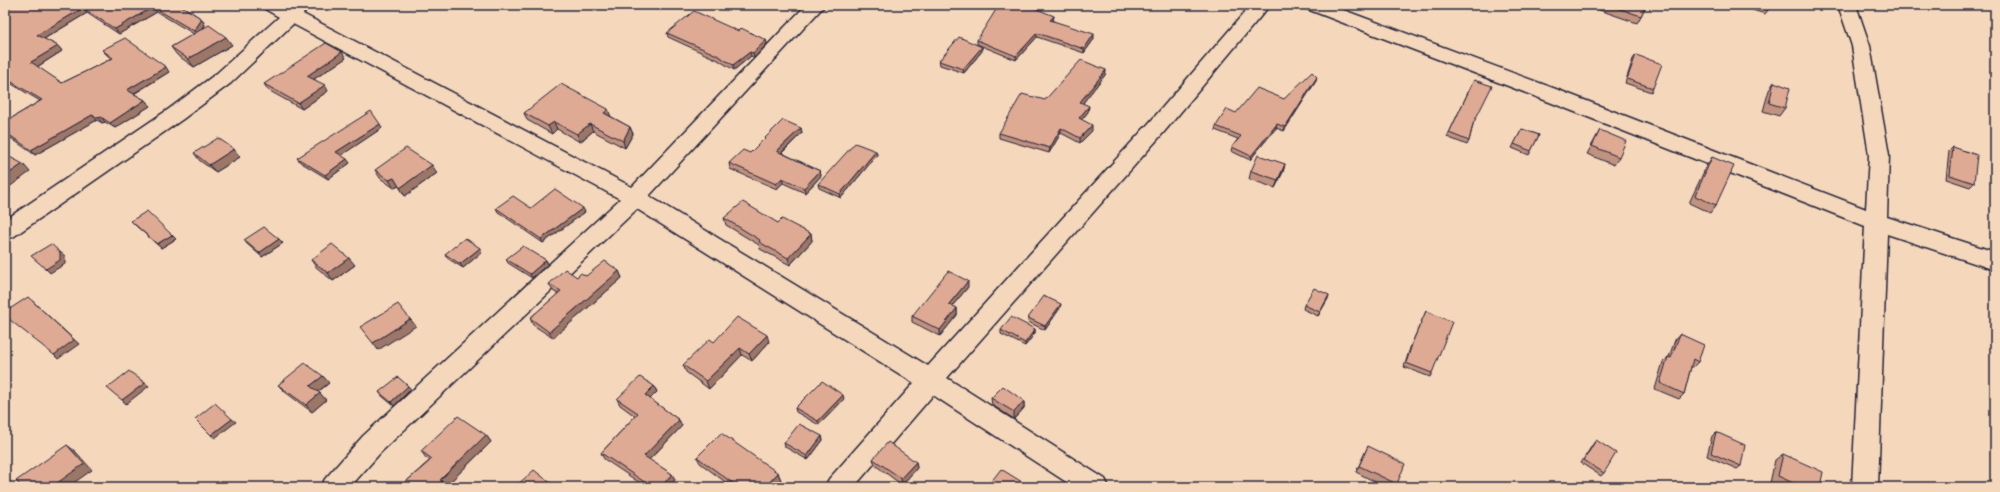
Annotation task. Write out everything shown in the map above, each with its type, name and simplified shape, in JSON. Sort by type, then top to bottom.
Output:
[{"type":"street","points":[[271,5],[297,10],[635,198],[930,380],[1096,487]]},
{"type":"street","points":[[334,487],[372,444],[635,198],[816,5]]},
{"type":"street","points":[[838,487],[930,380],[1187,93],[1261,5]]},
{"type":"street","points":[[1313,5],[1554,96],[1876,222],[1995,261]]},
{"type":"street","points":[[1847,5],[1861,46],[1879,155],[1865,487]]},
{"type":"street","points":[[5,231],[176,114],[224,78],[297,10]]},
{"type":"building","points":[[5,5],[180,5],[202,19],[194,31],[153,7],[115,29],[83,8],[37,35],[58,46],[31,62],[62,83],[113,58],[102,50],[125,38],[166,67],[127,90],[145,100],[110,123],[101,117],[98,118],[92,115],[31,150],[5,132],[5,122],[42,100],[5,78]]},
{"type":"building","points":[[999,5],[1027,5],[1054,16],[1050,20],[1094,34],[1084,49],[1037,33],[1016,56],[977,40]]},
{"type":"building","points":[[1608,5],[1646,5],[1641,16]]},
{"type":"building","points":[[1752,5],[1768,5],[1768,10]]},
{"type":"building","points":[[694,11],[738,31],[741,28],[766,40],[753,53],[750,52],[733,65],[717,55],[667,33]]},
{"type":"building","points":[[209,25],[226,37],[188,59],[171,47]]},
{"type":"building","points":[[959,37],[982,47],[963,69],[939,61]]},
{"type":"building","points":[[326,43],[342,52],[307,76],[325,85],[298,103],[264,84]]},
{"type":"building","points":[[1636,55],[1662,64],[1653,88],[1627,79]]},
{"type":"building","points":[[1081,60],[1106,70],[1080,102],[1089,106],[1079,118],[1092,125],[1080,138],[1061,128],[1050,148],[999,133],[1022,94],[1045,100]]},
{"type":"building","points":[[1312,72],[1317,77],[1285,127],[1277,124],[1251,156],[1232,147],[1241,136],[1216,126],[1227,109],[1236,113],[1257,88],[1284,99]]},
{"type":"building","points":[[1474,80],[1492,86],[1473,124],[1469,141],[1449,133]]},
{"type":"building","points":[[1774,82],[1790,88],[1785,108],[1769,103]]},
{"type":"building","points":[[561,84],[608,109],[604,113],[630,127],[623,141],[590,124],[577,134],[554,122],[548,126],[524,113]]},
{"type":"building","points":[[371,111],[380,124],[336,152],[347,159],[325,175],[297,158]]},
{"type":"building","points":[[783,120],[801,128],[777,151],[820,171],[804,188],[782,178],[776,184],[729,163],[743,150],[750,153]]},
{"type":"building","points":[[1522,129],[1539,135],[1531,151],[1514,144]]},
{"type":"building","points":[[1600,130],[1626,141],[1619,157],[1592,146]]},
{"type":"building","points":[[218,138],[234,149],[209,165],[194,153]]},
{"type":"building","points":[[855,143],[876,151],[840,194],[818,184]]},
{"type":"building","points":[[1953,147],[1977,155],[1974,183],[1950,175]]},
{"type":"building","points":[[406,148],[432,165],[400,188],[394,178],[389,180],[375,170]]},
{"type":"building","points":[[6,155],[23,164],[5,176],[5,156]]},
{"type":"building","points":[[1258,155],[1285,164],[1278,180],[1251,171]]},
{"type":"building","points":[[1712,157],[1734,166],[1716,205],[1695,196]]},
{"type":"building","points":[[555,189],[583,208],[541,239],[496,208],[513,196],[531,208]]},
{"type":"building","points":[[743,202],[778,223],[782,219],[811,234],[788,258],[759,242],[760,240],[724,218]]},
{"type":"building","points":[[147,211],[172,235],[157,244],[131,221]]},
{"type":"building","points":[[264,227],[279,239],[259,253],[244,240]]},
{"type":"building","points":[[465,238],[480,248],[460,264],[445,254]]},
{"type":"building","points":[[51,244],[60,252],[60,260],[46,269],[31,256]]},
{"type":"building","points":[[332,244],[349,258],[328,273],[311,260]]},
{"type":"building","points":[[523,246],[546,260],[530,274],[506,259]]},
{"type":"building","points":[[605,261],[619,271],[549,332],[530,318],[561,291],[549,284],[565,269],[577,277],[581,273],[586,276]]},
{"type":"building","points":[[948,271],[968,281],[949,304],[957,308],[940,330],[912,316]]},
{"type":"building","points":[[1314,288],[1329,295],[1320,312],[1304,305]]},
{"type":"building","points":[[1044,296],[1061,304],[1045,326],[1028,318]]},
{"type":"building","points":[[28,297],[74,340],[54,355],[5,316],[5,312]]},
{"type":"building","points":[[398,304],[410,319],[373,343],[360,327]]},
{"type":"building","points":[[1426,311],[1452,322],[1432,373],[1406,363],[1413,341]]},
{"type":"building","points":[[737,317],[767,335],[749,354],[740,348],[706,381],[683,365],[710,339],[714,342]]},
{"type":"building","points":[[1011,317],[1035,329],[1025,343],[1001,330]]},
{"type":"building","points":[[1680,334],[1704,345],[1698,362],[1693,359],[1684,394],[1660,383],[1668,357],[1671,358]]},
{"type":"building","points":[[305,363],[323,376],[310,386],[320,393],[306,405],[278,385]]},
{"type":"building","points":[[129,371],[145,383],[122,400],[107,388]]},
{"type":"building","points":[[398,377],[408,386],[391,402],[379,392]]},
{"type":"building","points":[[640,377],[654,386],[645,395],[679,420],[644,456],[672,474],[661,487],[652,487],[601,453],[638,413],[617,399]]},
{"type":"building","points":[[822,381],[843,395],[818,421],[795,408]]},
{"type":"building","points":[[1003,386],[1024,401],[1014,412],[991,398]]},
{"type":"building","points":[[215,403],[232,419],[211,435],[195,419]]},
{"type":"building","points":[[458,416],[486,435],[440,480],[442,481],[436,487],[400,487],[432,459],[421,451]]},
{"type":"building","points":[[799,424],[822,436],[807,456],[784,443]]},
{"type":"building","points":[[1716,432],[1745,445],[1741,466],[1711,453]]},
{"type":"building","points":[[721,433],[778,473],[765,487],[738,487],[697,457]]},
{"type":"building","points":[[1596,440],[1616,453],[1604,473],[1584,460]]},
{"type":"building","points":[[888,442],[916,462],[901,478],[873,459]]},
{"type":"building","points":[[67,445],[84,464],[57,483],[61,487],[22,487],[16,481]]},
{"type":"building","points":[[1368,446],[1405,464],[1397,484],[1359,466]]},
{"type":"building","points":[[1783,454],[1823,472],[1820,487],[1802,487],[1778,476]]},
{"type":"building","points":[[1001,469],[1030,487],[987,487]]},
{"type":"building","points":[[534,470],[553,485],[551,487],[516,486]]}]
